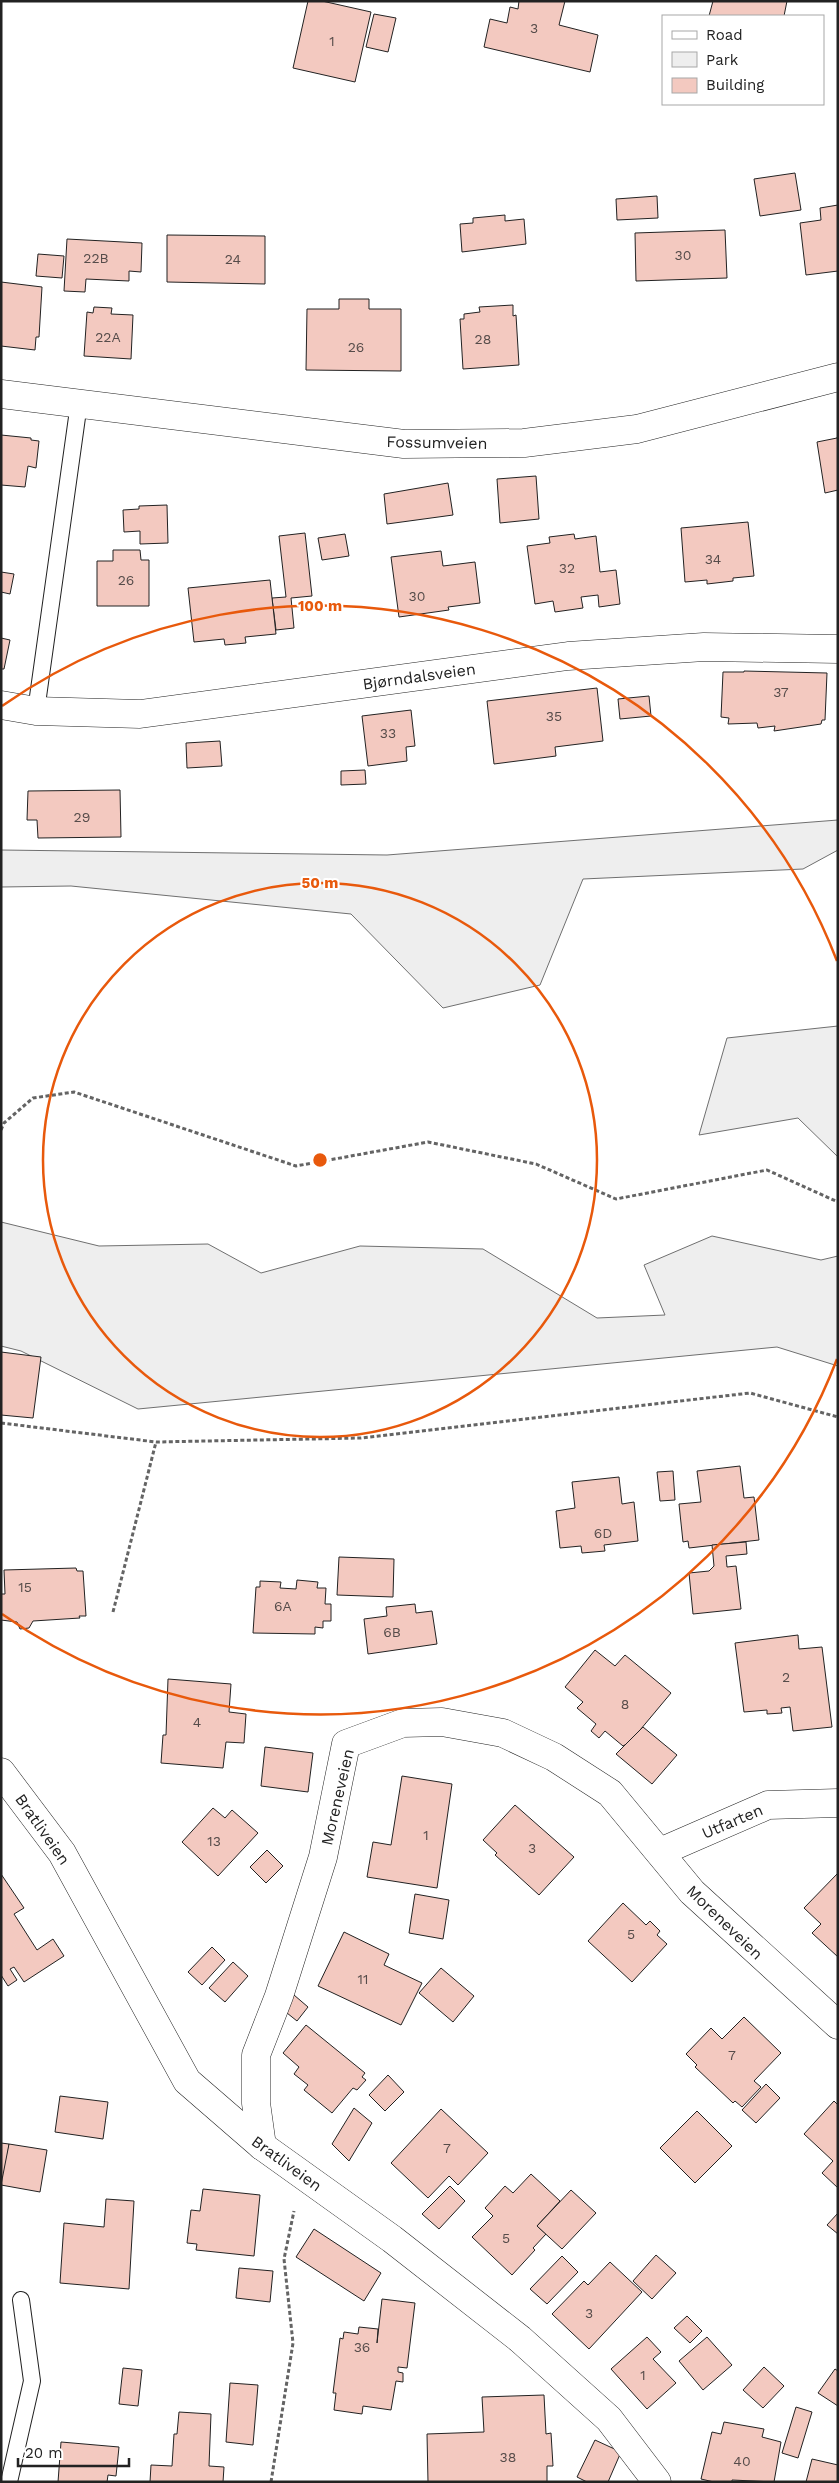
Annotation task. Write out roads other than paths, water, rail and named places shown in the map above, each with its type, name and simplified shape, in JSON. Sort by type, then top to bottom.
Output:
[{"type":"street","name":"Fossumveien","points":[[1,394],[404,444],[524,443],[636,429],[838,378]]},
{"type":"street","name":"Bjørndalsveien","points":[[1,705],[36,712],[140,714],[568,656],[704,647],[838,649]]},
{"type":"street","name":"Moreneveien","points":[[262,2146],[256,2103],[256,2055],[279,1996],[323,1858],[346,1744],[403,1723],[442,1722],[503,1733],[554,1757],[610,1793],[692,1892],[838,2025]]},
{"type":"street","name":"Bratliveien","points":[[1,1772],[62,1853],[187,2081],[262,2146],[392,2239],[520,2339],[609,2419],[657,2482]]},
{"type":"street","name":"Utfarten","points":[[660,1852],[768,1805],[838,1803]]},
{"type":"lane","points":[[36,712],[79,403]]},
{"type":"lane","points":[[9,2482],[32,2381],[21,2300]]}]
